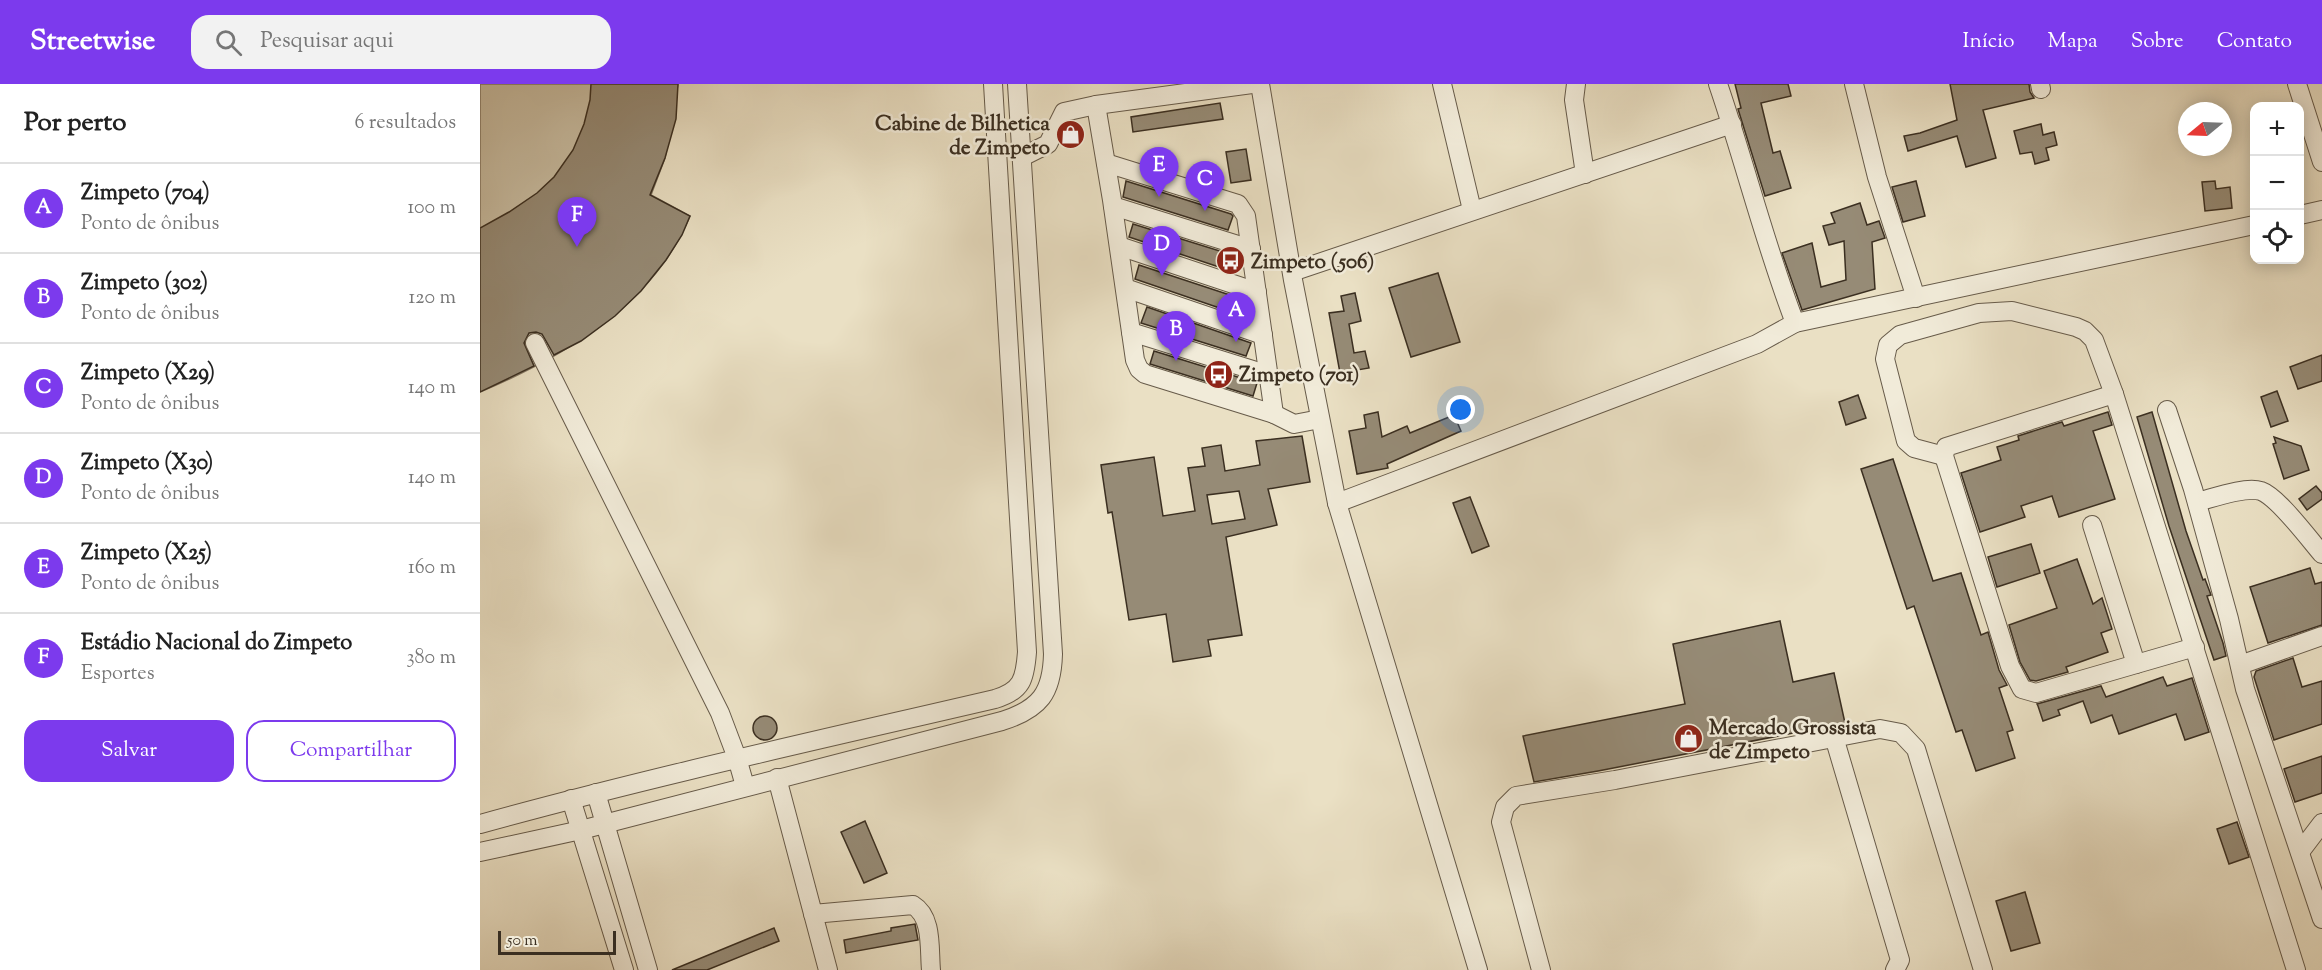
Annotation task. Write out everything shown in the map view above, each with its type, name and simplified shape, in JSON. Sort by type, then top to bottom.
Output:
[{"type":"street","points":[[480,824],[738,758],[995,699],[1011,694],[1019,685],[1026,670],[1027,640],[993,84]]},
{"type":"street","points":[[480,852],[581,830],[1020,716],[1036,705],[1047,690],[1052,674],[1053,654],[1017,84]]},
{"type":"street","points":[[1022,157],[1048,144],[1064,112],[1096,105],[1252,84]]},
{"type":"street","points":[[1260,84],[1292,272],[1337,503],[1478,970]]},
{"type":"street","points":[[1442,84],[1472,210]]},
{"type":"street","points":[[1576,84],[1574,100],[1585,174]]},
{"type":"street","points":[[1718,84],[1774,267],[1795,323]]},
{"type":"street","points":[[1854,84],[1877,177],[1916,298]]},
{"type":"street","points":[[2297,84],[2322,162]]},
{"type":"street","points":[[1096,105],[1119,246],[1134,360],[1139,369],[1145,374],[1274,414],[1294,424],[1320,420]]},
{"type":"street","points":[[1292,272],[1732,124]]},
{"type":"street","points":[[1106,163],[1238,204],[1246,216],[1274,414]]},
{"type":"street","points":[[1113,206],[1251,249]]},
{"type":"street","points":[[2304,214],[2322,210]]},
{"type":"street","points":[[1337,503],[1757,344],[1795,323],[2250,226]]},
{"type":"street","points":[[1119,246],[1257,292]]},
{"type":"street","points":[[1125,288],[1263,335]]},
{"type":"street","points":[[1944,456],[1914,448],[1906,441],[1885,359],[1888,345],[1900,335],[1979,313],[2012,311],[2076,327],[2094,340],[2114,394],[2296,970]]},
{"type":"street","points":[[1131,332],[1269,375]]},
{"type":"street","points":[[535,344],[720,713],[738,758],[745,786]]},
{"type":"street","points":[[2114,394],[1946,447],[1944,456],[2010,666],[2022,689],[2036,693],[2195,647]]},
{"type":"street","points":[[2167,410],[2197,502],[2245,689],[2322,919]]},
{"type":"street","points":[[2197,502],[2245,490],[2260,490],[2274,499],[2322,554]]},
{"type":"street","points":[[2091,525],[2136,664]]},
{"type":"street","points":[[2240,665],[2322,636]]},
{"type":"street","points":[[1541,970],[1501,822],[1505,807],[1516,796],[1615,780],[1880,729],[1901,733],[1916,749],[1983,970]]},
{"type":"street","points":[[1834,737],[1900,960],[1895,970]]},
{"type":"street","points":[[777,778],[828,970]]},
{"type":"street","points":[[596,793],[648,970]]},
{"type":"street","points":[[571,799],[624,970]]},
{"type":"street","points":[[2300,852],[2322,823]]},
{"type":"street","points":[[813,914],[913,904],[920,909],[927,922],[931,970]]},
{"type":"shaded area","points":[[480,84],[678,84],[665,158],[651,195],[690,216],[674,248],[654,276],[603,324],[543,362],[480,392]]},
{"type":"building","points":[[591,84],[678,84],[676,119],[665,158],[650,195],[690,216],[682,235],[666,260],[641,291],[615,316],[581,341],[554,355],[542,334],[529,333],[524,343],[534,366],[480,392],[480,228],[537,193],[554,177],[573,150],[584,124]]},
{"type":"building","points":[[1735,84],[1788,84],[1791,96],[1761,103],[1773,153],[1780,151],[1791,188],[1765,196],[1738,109],[1741,108]]},
{"type":"building","points":[[1950,84],[2029,84],[2034,98],[1983,110],[1996,158],[1966,167],[1957,136],[1908,151],[1904,136],[1957,120]]},
{"type":"building","points":[[1220,103],[1223,119],[1133,132],[1131,117]]},
{"type":"building","points":[[2041,124],[2043,135],[2054,132],[2057,145],[2046,148],[2049,160],[2035,164],[2032,152],[2020,154],[2014,131]]},
{"type":"building","points":[[1246,149],[1251,180],[1231,183],[1226,152]]},
{"type":"building","points":[[1126,181],[1231,214],[1233,216],[1228,230],[1123,197]]},
{"type":"building","points":[[1916,181],[1925,216],[1903,222],[1892,187]]},
{"type":"building","points":[[2215,181],[2216,189],[2230,187],[2232,208],[2205,211],[2202,182]]},
{"type":"building","points":[[1860,203],[1867,225],[1879,221],[1885,238],[1872,242],[1875,289],[1802,310],[1782,253],[1812,243],[1821,287],[1846,280],[1844,241],[1829,245],[1823,226],[1835,223],[1831,213]]},
{"type":"building","points":[[1133,224],[1239,257],[1234,272],[1129,237]]},
{"type":"building","points":[[1139,265],[1242,299],[1237,314],[1135,279]]},
{"type":"building","points":[[1438,273],[1460,342],[1411,357],[1389,288]]},
{"type":"building","points":[[1355,293],[1361,321],[1349,324],[1354,353],[1365,351],[1369,368],[1340,373],[1329,313],[1344,311],[1341,296]]},
{"type":"building","points":[[1147,307],[1251,343],[1246,356],[1141,323]]},
{"type":"building","points":[[1154,351],[1257,383],[1253,396],[1150,364]]},
{"type":"building","points":[[2322,355],[2322,381],[2298,389],[2290,367]]},
{"type":"building","points":[[2277,391],[2288,421],[2271,427],[2261,397]]},
{"type":"building","points":[[1858,395],[1866,418],[1846,425],[1839,402]]},
{"type":"building","points":[[1378,412],[1382,437],[1407,426],[1410,433],[1454,415],[1461,431],[1387,464],[1388,468],[1357,474],[1349,431],[1366,428],[1364,415]]},
{"type":"building","points":[[2108,412],[2112,425],[2093,431],[2115,499],[2059,517],[2052,496],[2021,506],[2025,517],[1980,532],[1961,473],[2001,460],[1997,447],[2019,440],[2018,436],[2062,422],[2064,426]]},
{"type":"building","points":[[2152,412],[2186,531],[2203,580],[2205,579],[2211,595],[2207,596],[2223,643],[2226,656],[2214,660],[2169,526],[2137,417]]},
{"type":"building","points":[[1302,436],[1310,482],[1268,489],[1277,525],[1226,537],[1242,635],[1208,640],[1211,656],[1173,662],[1166,614],[1129,620],[1112,512],[1108,513],[1101,465],[1154,457],[1163,516],[1195,511],[1188,468],[1205,466],[1202,448],[1221,445],[1225,471],[1260,465],[1256,441]],"holes":[[[1239,491],[1245,519],[1212,524],[1207,495]]]},
{"type":"building","points":[[2274,437],[2301,446],[2309,470],[2284,479],[2273,444],[2276,443]]},
{"type":"building","points":[[1893,459],[1933,581],[1961,573],[1981,635],[1988,632],[1999,670],[2007,685],[1999,688],[2013,730],[2007,732],[2015,758],[1976,771],[1962,730],[1956,732],[1914,606],[1907,609],[1861,469]]},
{"type":"building","points":[[2316,486],[2322,493],[2322,499],[2307,510],[2299,499]]},
{"type":"building","points":[[1470,497],[1489,546],[1472,553],[1453,503]]},
{"type":"building","points":[[2031,544],[2040,573],[1997,587],[1988,557]]},
{"type":"building","points":[[2077,559],[2093,604],[2102,598],[2112,629],[2101,633],[2108,652],[2066,667],[2068,672],[2036,681],[2030,680],[2020,662],[2009,625],[2057,608],[2044,571]]},
{"type":"building","points":[[2310,568],[2315,584],[2322,582],[2322,625],[2268,643],[2250,587]]},
{"type":"building","points":[[1780,621],[1793,682],[1834,673],[1845,723],[1534,782],[1523,736],[1685,704],[1673,644]]},
{"type":"building","points":[[2293,658],[2302,687],[2322,681],[2322,724],[2274,740],[2254,677],[2256,671]]},
{"type":"building","points":[[2163,677],[2167,686],[2192,678],[2209,732],[2185,740],[2176,714],[2119,734],[2112,715],[2091,723],[2083,701],[2058,710],[2060,715],[2043,721],[2037,704],[2101,686],[2106,697]]},
{"type":"building","points":[[765,716],[773,720],[777,728],[773,736],[765,740],[757,736],[753,728],[757,720]]},
{"type":"building","points":[[2322,756],[2322,793],[2295,802],[2284,769]]},
{"type":"building","points":[[865,821],[887,873],[864,883],[841,832]]},
{"type":"building","points":[[2237,822],[2249,857],[2229,864],[2217,829]]},
{"type":"building","points":[[2025,892],[2040,943],[2011,951],[1996,901]]},
{"type":"building","points":[[915,924],[918,940],[846,953],[844,940]]},
{"type":"building","points":[[774,928],[779,941],[707,970],[672,970]]},
{"type":"place","name":"Cabine de Bilhetica de Zimpeto","points":[[1071,135]]},
{"type":"place","name":"Zimpeto (X25)","points":[[1159,197]]},
{"type":"place","name":"Zimpeto (X29)","points":[[1205,211]]},
{"type":"place","name":"Estádio Nacional do Zimpeto","points":[[577,247]]},
{"type":"place","name":"Zimpeto (506)","points":[[1230,261]]},
{"type":"place","name":"Zimpeto (X30)","points":[[1162,276]]},
{"type":"place","name":"Zimpeto (704)","points":[[1236,342]]},
{"type":"place","name":"Zimpeto (302)","points":[[1176,361]]},
{"type":"place","name":"Zimpeto (701)","points":[[1218,374]]},
{"type":"place","name":"Mercado Grossista de Zimpeto","points":[[1688,739]]}]
